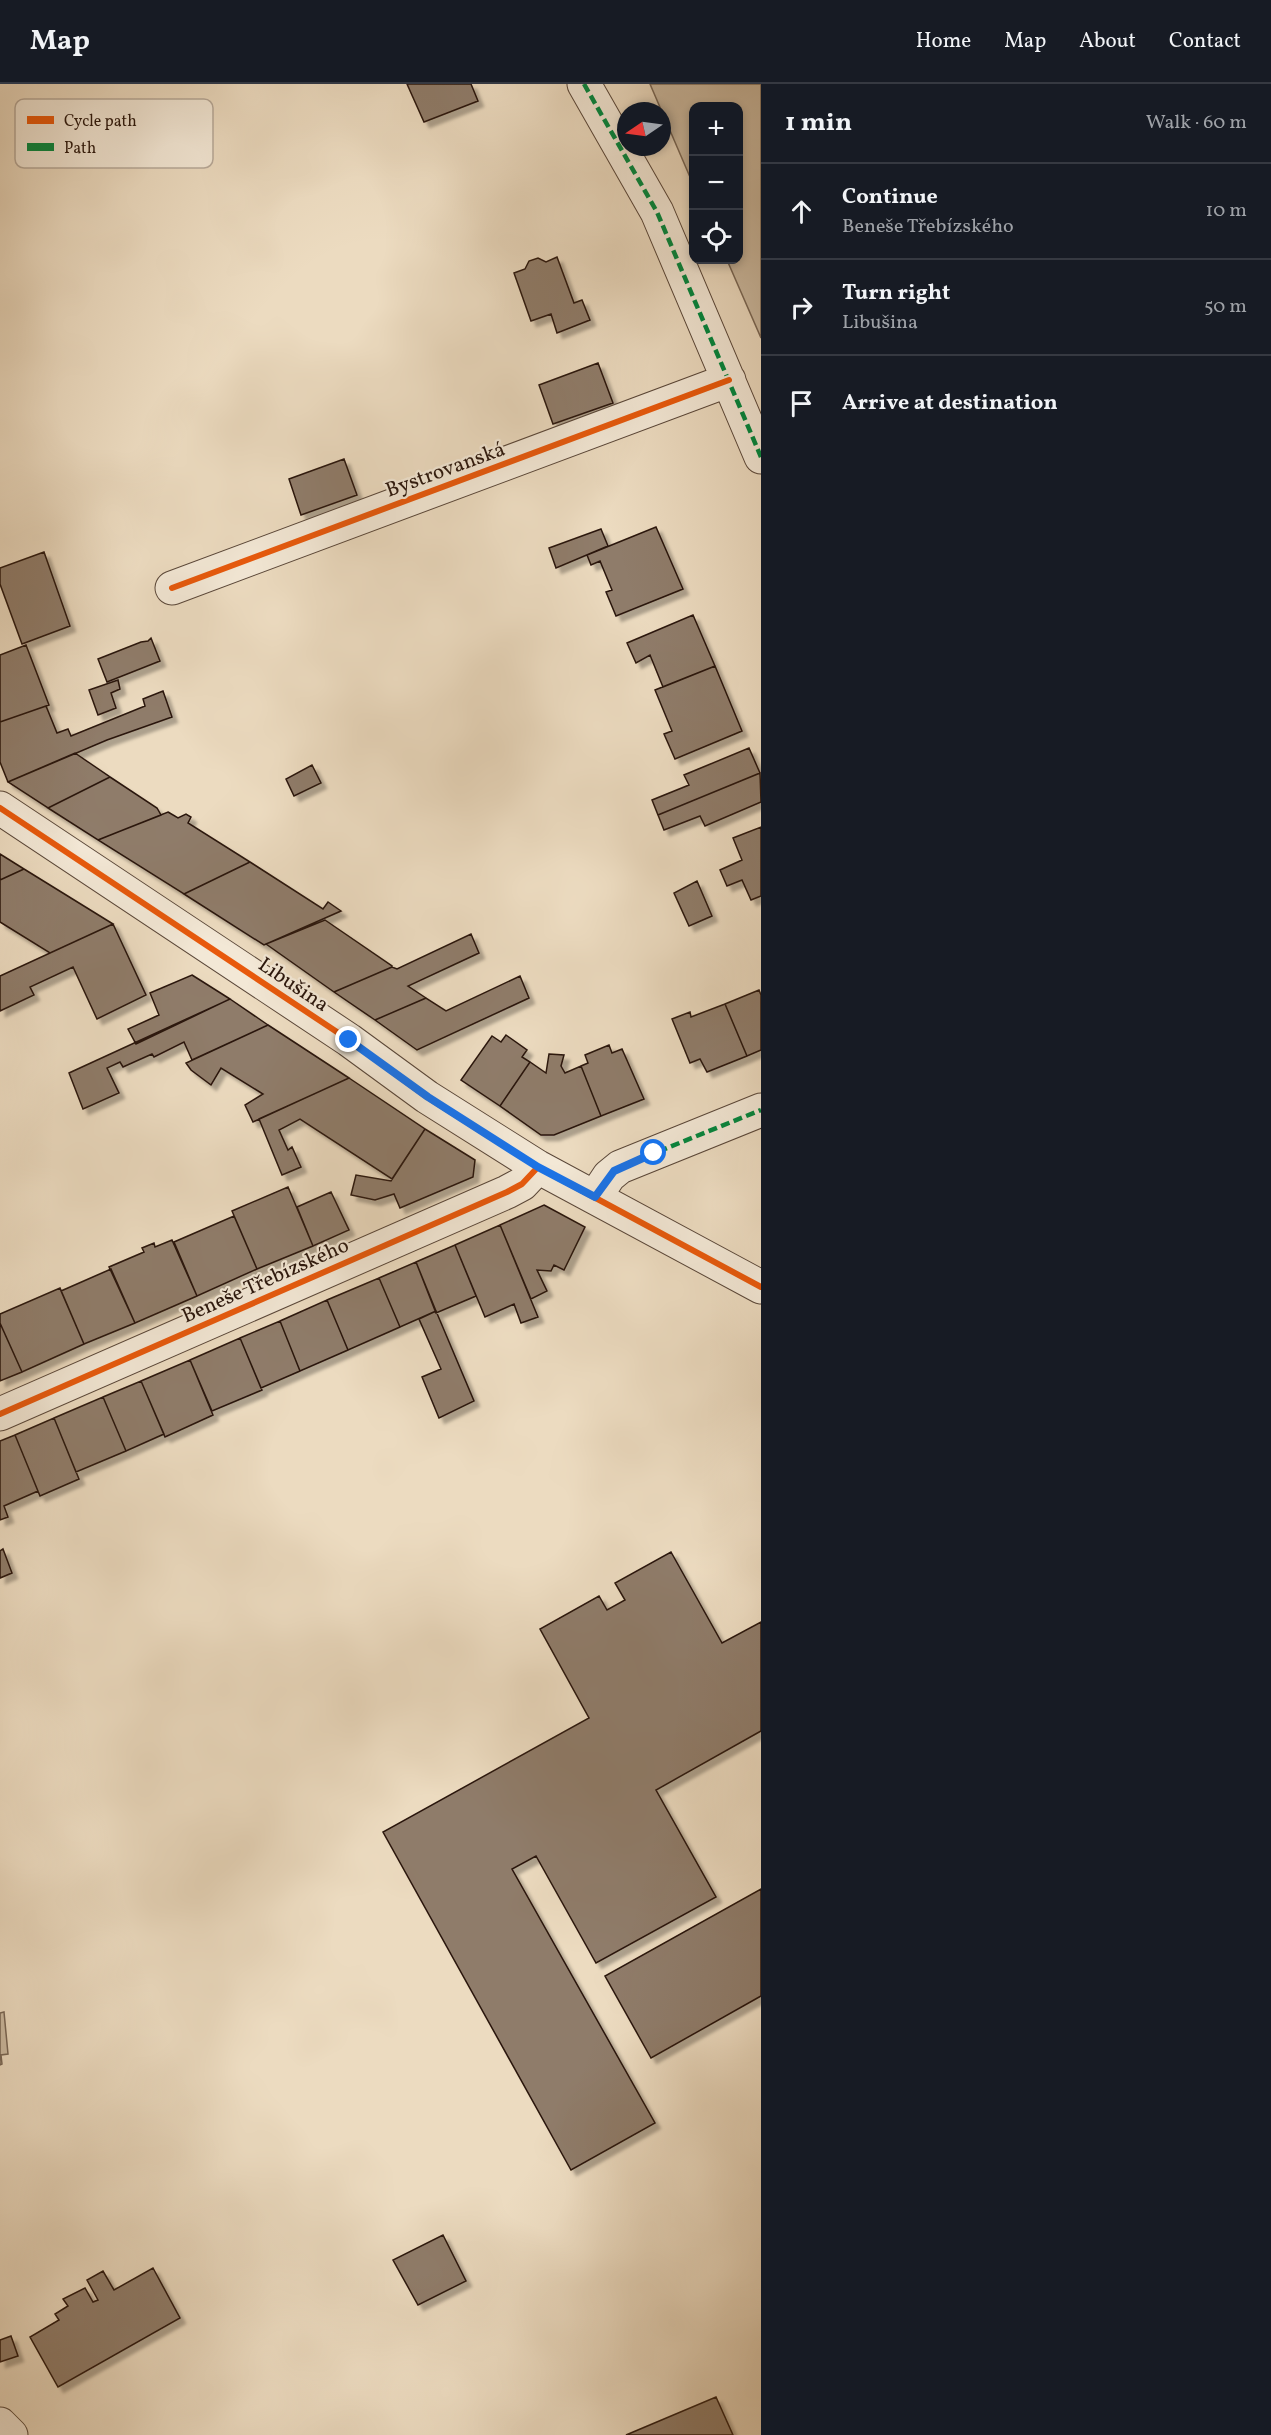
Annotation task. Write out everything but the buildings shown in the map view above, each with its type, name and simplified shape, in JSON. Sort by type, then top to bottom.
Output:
[{"type":"street","points":[[584,84],[657,212],[761,457]]},
{"type":"street","name":"Bystrovanská","points":[[172,588],[729,381]]},
{"type":"street","name":"Libušina","points":[[0,808],[349,1040],[428,1097],[538,1167],[761,1287]]},
{"type":"street","points":[[595,1197],[609,1176],[620,1167],[761,1110]]},
{"type":"street","name":"Beneše Třebízského","points":[[0,1414],[507,1192],[522,1184],[538,1167]]},
{"type":"street","points":[[0,2424],[11,2435]]},
{"type":"shaded area","points":[[650,84],[761,84],[761,338],[729,264],[743,264],[743,102],[689,102],[689,175],[671,133],[671,102],[658,102]]},
{"type":"shaded area","points":[[4,2012],[8,2054],[1,2055],[2,2064],[0,2065],[0,2013]]},
{"type":"marked path","points":[[584,84],[657,212],[761,457]]},
{"type":"marked path","points":[[595,1197],[609,1176],[620,1167],[761,1110]]},
{"type":"cycle path","points":[[172,588],[729,380]]},
{"type":"cycle path","points":[[0,808],[349,1040],[427,1097],[538,1167],[761,1287]]},
{"type":"cycle path","points":[[0,1414],[507,1192],[522,1184],[538,1167]]},
{"type":"route","points":[[349,1040],[428,1097],[538,1167],[595,1197],[614,1171],[654,1153]]}]
